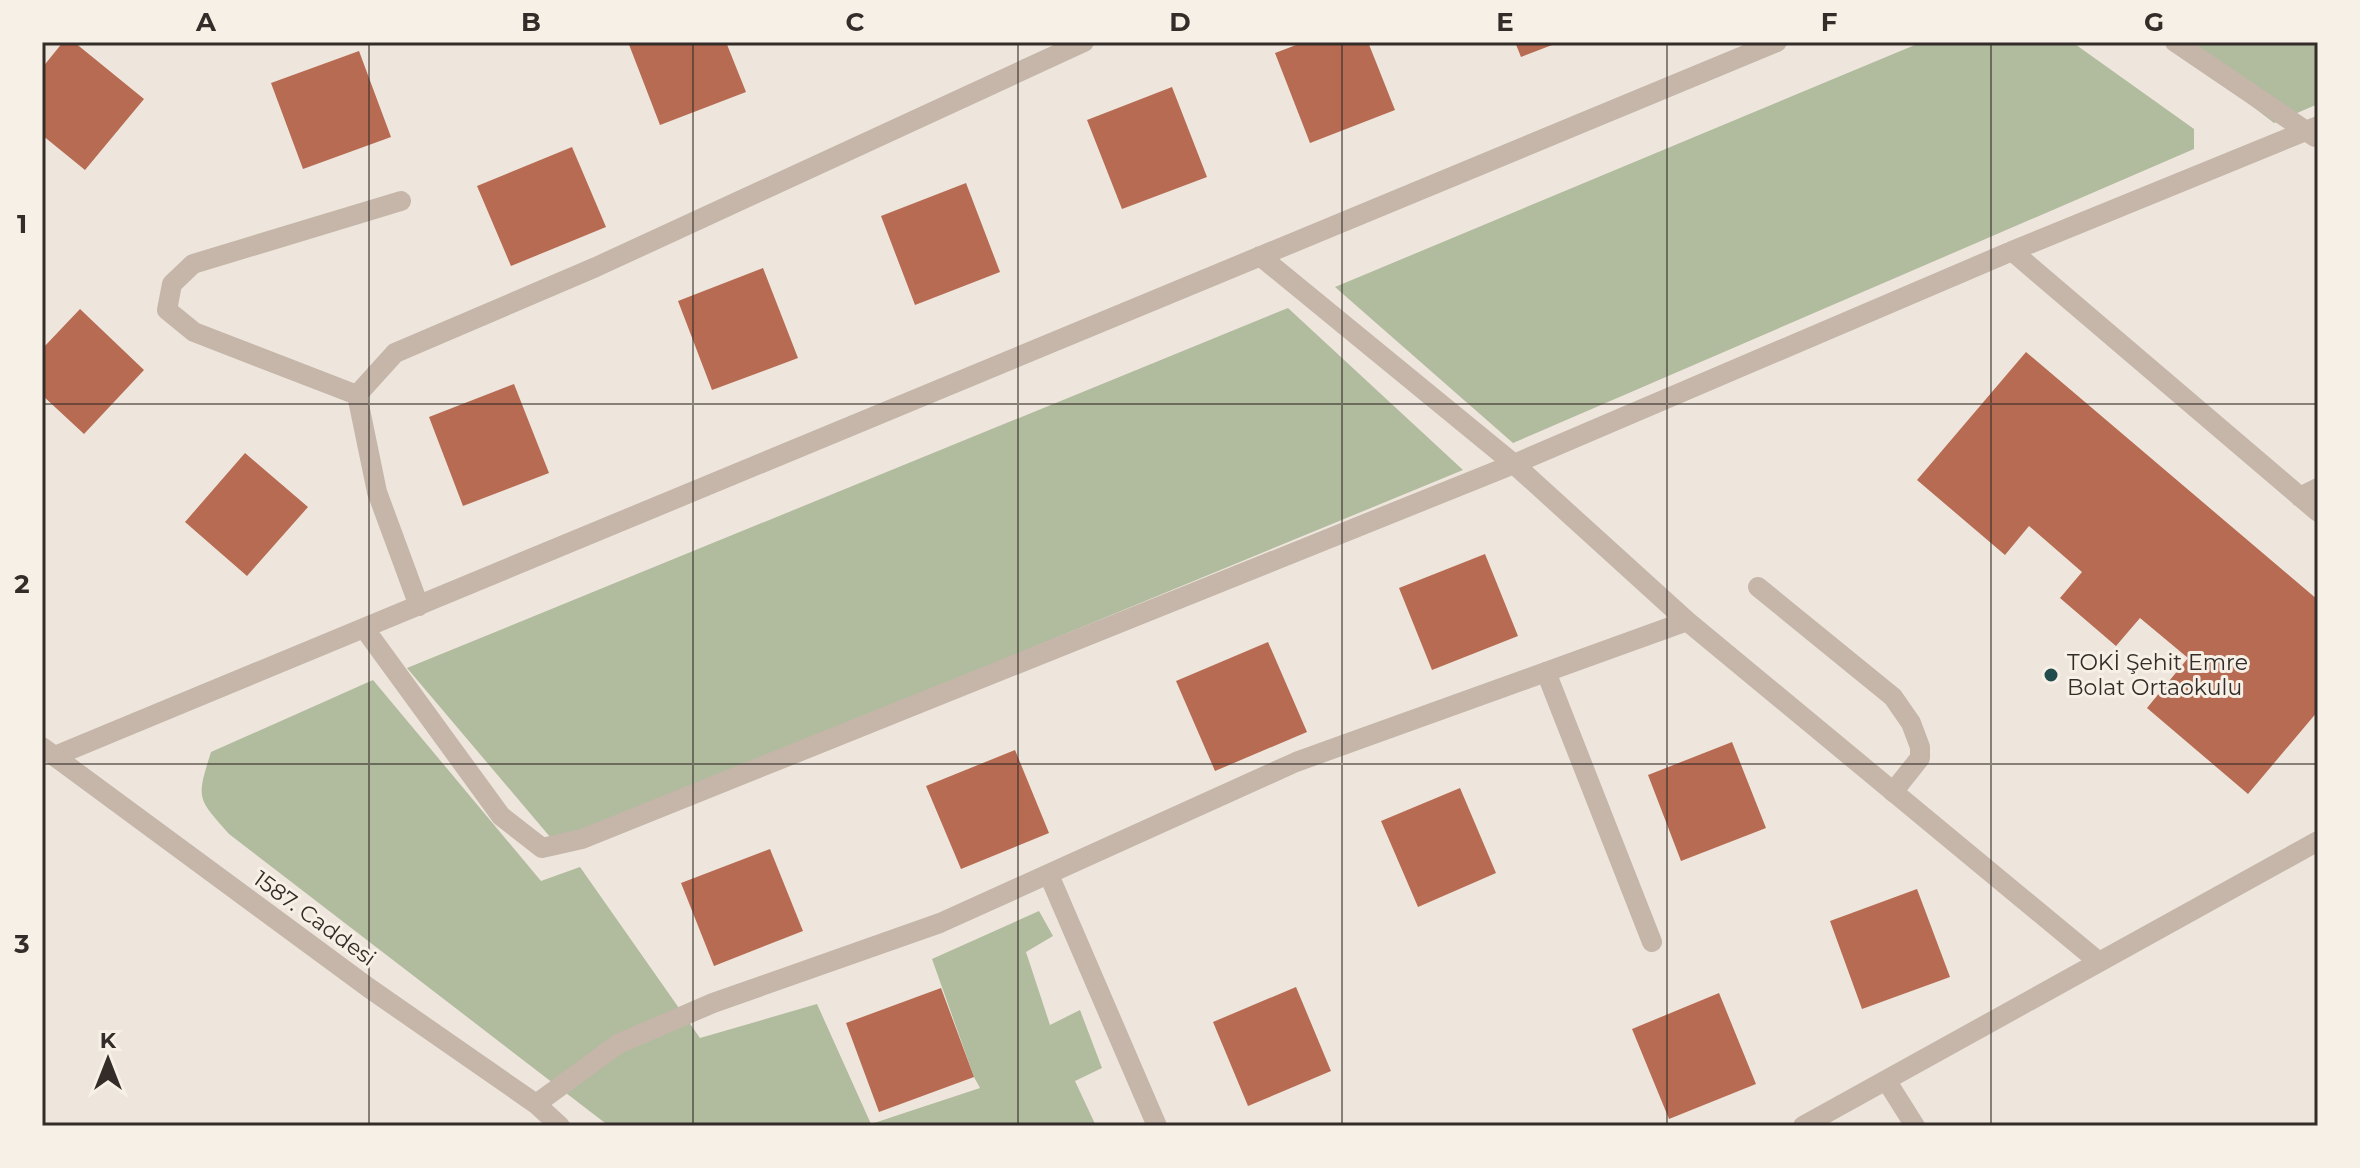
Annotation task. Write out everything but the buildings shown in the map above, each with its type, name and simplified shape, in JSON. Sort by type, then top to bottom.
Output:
[{"type":"street","points":[[357,395],[395,353],[596,267],[1084,42]]},
{"type":"street","points":[[48,752],[419,606],[1777,42]]},
{"type":"street","points":[[2175,42],[2314,132]]},
{"type":"street","points":[[364,628],[501,816],[542,848],[582,839],[1514,464],[2012,251],[2314,132]]},
{"type":"street","points":[[357,395],[194,332],[167,310],[172,284],[193,264],[401,201]]},
{"type":"street","points":[[2012,251],[2309,492],[2318,512]]},
{"type":"street","points":[[1260,256],[1514,464],[1687,621],[2099,962]]},
{"type":"street","points":[[357,395],[377,492],[419,606]]},
{"type":"street","points":[[1758,587],[1893,697],[1911,723],[1920,747],[1920,758],[1893,792]]},
{"type":"street","points":[[536,1104],[618,1044],[713,1003],[940,923],[1296,762],[1687,621]]},
{"type":"street","points":[[1546,672],[1652,942]]},
{"type":"street","name":"1587. Caddesi","points":[[48,752],[369,988],[536,1104],[560,1126]]},
{"type":"street","points":[[1803,1126],[2318,841]]},
{"type":"street","points":[[1049,875],[1157,1126]]},
{"type":"street","points":[[1886,1080],[1915,1126]]},
{"type":"green space","points":[[1922,42],[2072,42],[2194,129],[2194,149],[1513,443],[1335,287]]},
{"type":"green space","points":[[2169,42],[2318,42],[2318,104],[2274,123]]},
{"type":"green space","points":[[1288,308],[1463,470],[556,844],[407,668]]},
{"type":"green space","points":[[373,680],[541,881],[580,867],[700,1038],[817,1004],[871,1124],[980,1088],[932,959],[1039,911],[1053,936],[1026,952],[1050,1025],[1080,1010],[1102,1068],[1075,1081],[1096,1126],[609,1126],[229,834],[205,804],[202,797],[203,780],[211,752]]},
{"type":"place","name":"TOKİ Şehit Emre Bolat Ortaokulu","points":[[2051,675]]}]
